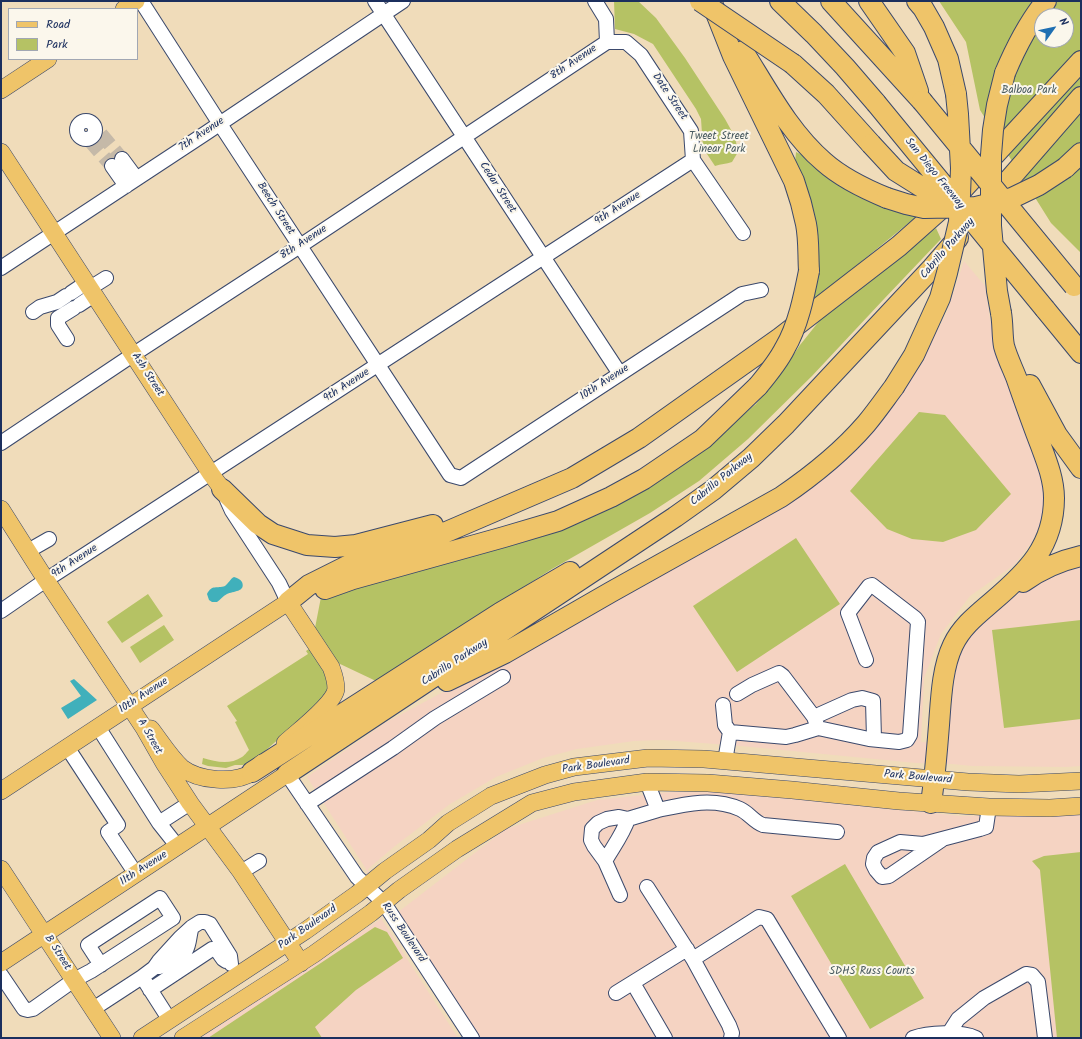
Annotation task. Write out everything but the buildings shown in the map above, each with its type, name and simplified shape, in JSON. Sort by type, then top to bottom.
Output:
[{"type":"highway","name":"San Diego Freeway","points":[[780,1],[814,34],[876,103],[1081,353]]},
{"type":"highway","points":[[830,1],[922,101],[1078,290]]},
{"type":"highway","points":[[869,1],[905,53],[922,101]]},
{"type":"highway","points":[[367,721],[505,653],[611,592],[781,498],[804,482],[842,450],[866,423],[894,387],[914,355],[940,298],[959,222],[961,168],[956,94],[948,59],[934,27],[917,1]]},
{"type":"highway","points":[[931,803],[941,694],[948,656],[953,644],[962,629],[1026,570],[1044,544],[1052,522],[1054,498],[1052,480],[1004,346],[1002,318],[997,290],[990,226],[991,155],[993,130],[1005,73],[1026,29],[1046,1]]},
{"type":"highway","points":[[709,4],[793,64],[826,94],[896,171],[968,216]]},
{"type":"highway","points":[[709,4],[805,143],[824,163],[846,178],[887,198],[924,208],[976,207],[1012,198],[1039,186],[1065,168],[1081,153]]},
{"type":"highway","points":[[288,602],[353,579],[558,521],[611,497],[644,479],[703,439],[767,376],[786,347],[792,334],[802,302],[809,271],[806,225],[794,181],[709,4]]},
{"type":"highway","points":[[288,602],[309,585],[347,566],[436,536],[572,478],[639,438],[780,338],[899,246],[962,190],[1081,60]]},
{"type":"highway","name":"Cabrillo Parkway","points":[[287,774],[675,517],[713,490],[786,424],[932,268],[1081,97]]},
{"type":"highway","points":[[1002,318],[1015,355],[1042,409],[1057,435],[1081,468]]},
{"type":"highway","points":[[216,482],[258,524],[273,534],[307,545],[335,547],[356,545],[511,504]]},
{"type":"highway","points":[[252,772],[500,613],[594,558],[675,517]]},
{"type":"highway","points":[[994,600],[1045,568],[1057,562],[1081,556]]},
{"type":"main road","points":[[126,8],[136,1]]},
{"type":"main road","points":[[1,90],[46,60]]},
{"type":"main road","name":"Ash Street","points":[[1,152],[216,482]]},
{"type":"main road","name":"A Street","points":[[1,509],[46,580],[130,706],[190,803],[241,872],[301,963]]},
{"type":"main road","points":[[144,728],[151,729],[174,759],[183,768],[191,773],[218,780],[236,778],[252,772],[320,711],[331,699],[336,690],[336,679],[331,667],[288,602]]},
{"type":"main road","name":"10th Avenue","points":[[1,791],[288,602]]},
{"type":"main road","name":"Park Boulevard","points":[[142,1038],[234,969],[288,942],[357,894],[385,871],[429,840],[448,823],[491,796],[545,775],[574,767],[648,758],[704,759],[968,782],[1019,784],[1081,781]]},
{"type":"main road","name":"11th Avenue","points":[[1,964],[46,937],[142,870],[287,774]]},
{"type":"main road","name":"Park Boulevard","points":[[183,1038],[301,963],[359,922],[399,890],[457,848],[532,803],[574,792],[647,782],[723,784],[989,807],[1050,808],[1081,806]]},
{"type":"main road","name":"B Street","points":[[1,869],[112,1038]]},
{"type":"street","name":"Beech Street","points":[[141,1],[450,475]]},
{"type":"street","name":"Cedar Street","points":[[375,1],[620,374]]},
{"type":"street","name":"7th Avenue","points":[[1,268],[220,124],[403,1]]},
{"type":"street","points":[[595,1],[606,19],[607,42]]},
{"type":"street","name":"8th Avenue","points":[[1,443],[607,42]]},
{"type":"street","name":"Date Street","points":[[607,42],[626,42],[641,55],[691,131],[693,160]]},
{"type":"street","points":[[693,160],[743,233]]},
{"type":"street","name":"9th Avenue","points":[[1,611],[46,580],[216,482],[378,365],[693,160]]},
{"type":"street","points":[[117,162],[131,182]]},
{"type":"street","points":[[67,339],[58,325],[58,318],[69,303],[106,278]]},
{"type":"street","name":"10th Avenue","points":[[450,475],[461,478],[742,294],[761,290]]},
{"type":"street","points":[[33,312],[40,307],[69,303]]},
{"type":"street","name":"Ash Street","points":[[216,482],[232,511],[279,583],[288,602]]},
{"type":"street","points":[[28,551],[49,538]]},
{"type":"street","points":[[737,694],[752,685],[779,673],[784,676],[816,722],[874,739],[899,742],[907,740],[910,735],[918,622],[915,618],[872,585],[869,586],[848,613],[866,660]]},
{"type":"street","points":[[307,804],[397,746],[435,718],[503,677]]},
{"type":"street","points":[[730,732],[786,737],[795,736],[852,700],[862,698],[873,701],[874,739]]},
{"type":"street","points":[[723,705],[726,725],[730,732],[725,761]]},
{"type":"street","points":[[98,727],[159,823],[178,847]]},
{"type":"street","points":[[67,747],[118,825],[108,832],[142,870]]},
{"type":"street","name":"Russ Boulevard","points":[[287,774],[356,876],[384,903],[469,1037]]},
{"type":"street","points":[[647,782],[658,810]]},
{"type":"street","points":[[620,895],[605,861],[591,840],[592,829],[598,823],[607,819],[619,817],[628,819],[658,810],[690,803],[710,802],[740,809],[757,823],[763,825],[837,832]]},
{"type":"street","points":[[159,823],[190,803]]},
{"type":"street","points":[[943,839],[980,830],[986,827],[989,807]]},
{"type":"street","points":[[605,861],[624,830],[628,819]]},
{"type":"street","points":[[241,872],[259,861]]},
{"type":"street","points":[[647,887],[690,954],[729,1025],[732,1033],[731,1038]]},
{"type":"street","points":[[1,975],[24,1008],[28,1010],[33,1009],[74,980],[101,965],[173,918],[160,898],[88,945],[101,965]]},
{"type":"street","points":[[616,993],[759,917],[767,920],[839,1038]]},
{"type":"street","points":[[93,1009],[154,968],[180,938],[200,922],[210,924],[230,956],[234,969]]},
{"type":"street","points":[[1,972],[46,937]]},
{"type":"street","points":[[150,990],[212,949],[216,949],[223,959],[234,969]]},
{"type":"street","points":[[949,1033],[958,1019],[979,1002],[1026,974],[1032,975],[1038,982],[1046,1038]]},
{"type":"street","points":[[142,977],[169,1019]]},
{"type":"street","points":[[633,983],[665,1038]]},
{"type":"street","points":[[913,1038],[920,1035],[949,1033],[970,1035],[976,1038]]},
{"type":"shaded area","points":[[964,261],[985,286],[990,319],[999,359],[1036,454],[1047,509],[1032,542],[1014,565],[970,596],[941,634],[924,678],[921,742],[947,744],[958,658],[964,643],[975,628],[1009,599],[1035,582],[1081,563],[1081,766],[972,766],[916,763],[663,740],[634,741],[577,749],[543,758],[496,777],[450,804],[395,846],[368,869],[382,920],[458,1038],[201,1038],[381,919],[366,869],[307,777],[385,723],[510,659],[753,523],[924,356],[947,312]]},
{"type":"shaded area","points":[[671,792],[725,792],[961,816],[1081,813],[1081,1038],[481,1038],[393,916],[506,829],[597,800]]},
{"type":"green space","name":"Tweet Street Linear Park","points":[[614,1],[638,1],[656,18],[685,58],[735,137],[738,152],[732,162],[715,166],[703,148],[701,119],[696,109],[653,44],[634,34],[615,29]]},
{"type":"green space","name":"Balboa Park","points":[[939,1],[1081,1],[1081,253],[1051,223],[980,110],[966,42]]},
{"type":"green space","points":[[796,152],[922,212],[824,292],[813,299],[795,163]]},
{"type":"green space","points":[[936,228],[941,239],[812,376],[748,439],[699,481],[650,513],[552,569],[376,681],[338,663],[315,628],[321,597],[496,549],[701,450],[756,404],[779,376],[800,345],[820,320]]},
{"type":"green space","points":[[919,412],[945,415],[1011,494],[976,530],[943,542],[912,539],[887,529],[850,491]]},
{"type":"green space","points":[[796,538],[840,604],[737,672],[693,606]]},
{"type":"green space","points":[[148,594],[163,616],[122,643],[107,622]]},
{"type":"green space","points":[[1081,620],[1081,719],[1004,728],[992,630]]},
{"type":"green space","points":[[164,625],[174,640],[140,663],[130,647]]},
{"type":"green space","points":[[312,647],[328,676],[329,689],[327,695],[264,752],[253,760],[243,765],[235,765],[226,768],[202,764],[203,758],[218,762],[228,762],[237,760],[245,755],[249,750],[235,722],[237,721],[227,706],[308,654],[306,651]]},
{"type":"green space","points":[[1081,852],[1081,1038],[1057,1038],[1040,870],[1032,861],[1044,856]]},
{"type":"green space","name":"SDHS Russ Courts","points":[[845,864],[924,998],[870,1029],[791,896]]},
{"type":"green space","points":[[375,927],[387,932],[403,958],[356,990],[315,1027],[322,1038],[208,1038]]},
{"type":"water","points":[[234,577],[242,582],[243,585],[241,589],[227,594],[217,602],[212,602],[209,600],[207,594],[211,589],[225,586]]},
{"type":"water","points":[[74,679],[97,700],[68,719],[61,708],[81,696],[70,681]]},
{"type":"tunnel","points":[[101,134],[122,159]]},
{"type":"tunnel","points":[[90,141],[112,166]]}]
